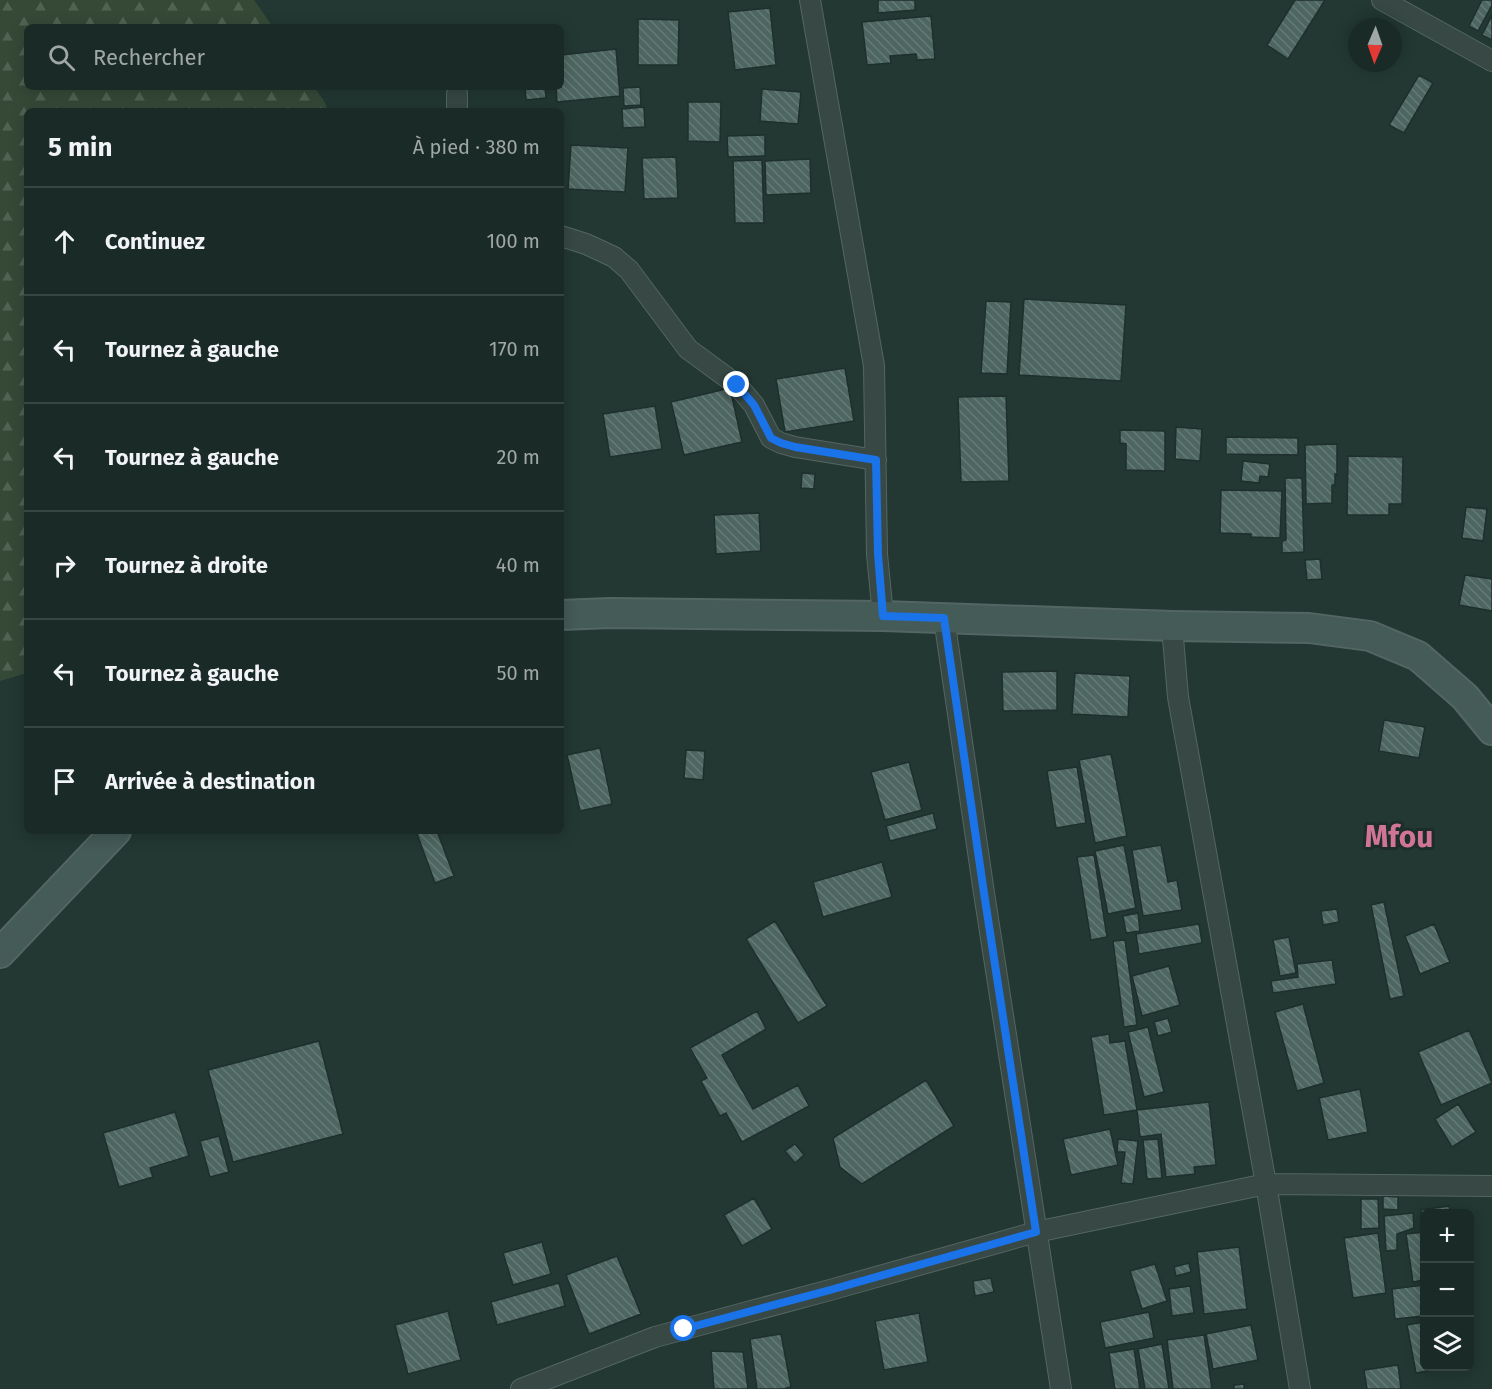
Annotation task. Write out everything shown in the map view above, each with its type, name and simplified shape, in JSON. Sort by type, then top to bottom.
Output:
[{"type":"main road","points":[[564,615],[883,616],[1172,626],[1309,628],[1370,636],[1418,656],[1465,697],[1492,730]]},
{"type":"main road","points":[[0,953],[113,834]]},
{"type":"street","points":[[810,0],[874,366],[878,554],[883,616]]},
{"type":"street","points":[[1382,0],[1492,61]]},
{"type":"street","points":[[564,237],[614,257],[630,270],[688,349],[737,385],[754,405],[771,438],[795,447],[876,460]]},
{"type":"street","points":[[944,618],[1060,1389]]},
{"type":"street","points":[[1172,626],[1178,697],[1266,1184],[1300,1389]]},
{"type":"street","points":[[521,1389],[655,1336],[1036,1232],[1266,1184],[1492,1188]]},
{"type":"green space","points":[[0,0],[254,0],[271,24],[24,24],[24,90],[316,90],[327,108],[24,108],[24,674],[0,681]]},
{"type":"building","points":[[878,0],[915,0],[915,10],[878,13]]},
{"type":"building","points":[[1295,0],[1325,0],[1288,59],[1267,45]]},
{"type":"building","points":[[1482,0],[1492,0],[1492,5],[1478,31],[1469,26]]},
{"type":"building","points":[[770,8],[776,65],[735,70],[728,12]]},
{"type":"building","points":[[1492,15],[1492,40],[1482,35]]},
{"type":"building","points":[[931,16],[935,59],[917,60],[916,54],[890,56],[891,63],[867,65],[862,22]]},
{"type":"building","points":[[638,19],[679,20],[678,65],[638,65]]},
{"type":"building","points":[[616,49],[620,96],[557,102],[556,90],[564,90],[564,55]]},
{"type":"building","points":[[1419,75],[1433,83],[1404,133],[1389,125]]},
{"type":"building","points":[[640,87],[641,105],[624,106],[623,88]]},
{"type":"building","points":[[762,89],[801,92],[798,124],[760,121]]},
{"type":"building","points":[[525,90],[545,90],[546,98],[526,100]]},
{"type":"building","points":[[688,102],[721,102],[720,142],[688,141]]},
{"type":"building","points":[[644,107],[645,127],[623,128],[622,109]]},
{"type":"building","points":[[765,135],[765,156],[728,157],[727,136]]},
{"type":"building","points":[[571,145],[628,148],[625,192],[568,189]]},
{"type":"building","points":[[676,157],[678,198],[644,199],[642,158]]},
{"type":"building","points":[[810,159],[811,193],[766,195],[765,161]]},
{"type":"building","points":[[762,160],[764,223],[735,223],[733,161]]},
{"type":"building","points":[[1024,299],[1126,305],[1121,381],[1019,375]]},
{"type":"building","points":[[986,301],[1011,302],[1007,374],[981,373]]},
{"type":"building","points":[[845,368],[854,421],[785,432],[776,379]]},
{"type":"building","points":[[730,388],[742,442],[684,455],[671,402]]},
{"type":"building","points":[[1006,396],[1009,481],[961,482],[958,397]]},
{"type":"building","points":[[655,406],[662,449],[610,457],[603,414]]},
{"type":"building","points":[[1176,427],[1202,429],[1200,461],[1175,459]]},
{"type":"building","points":[[1120,430],[1165,431],[1165,471],[1126,470],[1126,444],[1120,443]]},
{"type":"building","points":[[1226,437],[1298,438],[1298,455],[1226,454]]},
{"type":"building","points":[[1337,444],[1337,475],[1335,474],[1335,485],[1332,485],[1332,503],[1306,504],[1305,445]]},
{"type":"building","points":[[1348,456],[1403,457],[1402,504],[1389,504],[1389,515],[1347,515]]},
{"type":"building","points":[[1243,461],[1270,464],[1268,477],[1260,476],[1259,483],[1241,481]]},
{"type":"building","points":[[802,473],[815,474],[814,489],[801,488]]},
{"type":"building","points":[[1285,478],[1302,478],[1304,552],[1282,553],[1282,541],[1286,540]]},
{"type":"building","points":[[1221,490],[1282,491],[1280,538],[1220,533]]},
{"type":"building","points":[[1466,507],[1487,509],[1483,541],[1462,538]]},
{"type":"building","points":[[759,513],[761,551],[716,554],[714,515]]},
{"type":"building","points":[[1320,559],[1322,579],[1307,580],[1305,560]]},
{"type":"building","points":[[1465,575],[1492,579],[1492,611],[1459,605]]},
{"type":"building","points":[[1057,671],[1057,710],[1003,711],[1002,672]]},
{"type":"building","points":[[1075,673],[1130,676],[1128,717],[1072,714]]},
{"type":"building","points":[[1384,720],[1425,727],[1419,758],[1379,751]]},
{"type":"building","points":[[600,748],[612,804],[580,811],[567,755]]},
{"type":"building","points":[[686,750],[705,751],[703,780],[684,778]]},
{"type":"building","points":[[1111,754],[1127,836],[1095,843],[1079,760]]},
{"type":"building","points":[[909,762],[922,810],[885,820],[871,772]]},
{"type":"building","points":[[1077,767],[1086,823],[1056,828],[1047,771]]},
{"type":"building","points":[[933,813],[937,829],[890,841],[886,826]]},
{"type":"building","points":[[417,834],[438,834],[454,876],[435,883]]},
{"type":"building","points":[[1124,845],[1136,908],[1108,914],[1095,851]]},
{"type":"building","points":[[1161,845],[1168,882],[1177,880],[1182,910],[1143,916],[1132,850]]},
{"type":"building","points":[[1094,855],[1107,937],[1091,940],[1077,857]]},
{"type":"building","points":[[882,862],[892,897],[823,917],[813,882]]},
{"type":"building","points":[[1384,902],[1404,996],[1390,999],[1371,905]]},
{"type":"building","points":[[1337,909],[1339,922],[1323,925],[1321,911]]},
{"type":"building","points":[[1138,913],[1140,931],[1126,933],[1123,916]]},
{"type":"building","points":[[775,921],[827,1006],[798,1023],[746,939]]},
{"type":"building","points":[[1199,924],[1202,943],[1139,954],[1136,934]]},
{"type":"building","points":[[1434,924],[1450,962],[1420,974],[1405,936]]},
{"type":"building","points":[[1289,937],[1296,973],[1280,976],[1273,940]]},
{"type":"building","points":[[1125,940],[1137,1025],[1124,1027],[1113,941]]},
{"type":"building","points":[[1332,960],[1336,984],[1273,993],[1271,981],[1298,977],[1297,964]]},
{"type":"building","points":[[1169,966],[1180,1005],[1142,1016],[1132,976]]},
{"type":"building","points":[[1303,1004],[1324,1083],[1297,1091],[1275,1012]]},
{"type":"building","points":[[757,1011],[766,1029],[722,1055],[753,1109],[798,1085],[809,1106],[742,1142],[726,1113],[720,1116],[701,1081],[707,1078],[690,1048]]},
{"type":"building","points":[[1168,1018],[1172,1032],[1158,1036],[1154,1022]]},
{"type":"building","points":[[1148,1027],[1164,1092],[1144,1097],[1128,1032]]},
{"type":"building","points":[[1469,1030],[1492,1083],[1441,1105],[1418,1052]]},
{"type":"building","points":[[1109,1034],[1110,1043],[1125,1041],[1137,1110],[1104,1115],[1091,1037]]},
{"type":"building","points":[[319,1041],[343,1134],[233,1162],[208,1070]]},
{"type":"building","points":[[926,1080],[954,1126],[862,1184],[840,1167],[833,1138]]},
{"type":"building","points":[[1360,1089],[1368,1132],[1328,1140],[1319,1098]]},
{"type":"building","points":[[1209,1102],[1216,1165],[1194,1167],[1195,1174],[1166,1177],[1161,1134],[1140,1137],[1137,1110]]},
{"type":"building","points":[[1458,1104],[1476,1132],[1452,1147],[1435,1119]]},
{"type":"building","points":[[175,1112],[189,1156],[150,1168],[153,1177],[119,1187],[103,1133]]},
{"type":"building","points":[[1110,1129],[1118,1165],[1071,1175],[1063,1139]]},
{"type":"building","points":[[219,1136],[229,1172],[210,1177],[200,1141]]},
{"type":"building","points":[[1118,1139],[1138,1141],[1133,1184],[1121,1183],[1125,1152],[1117,1152]]},
{"type":"building","points":[[1158,1139],[1162,1178],[1147,1179],[1143,1140]]},
{"type":"building","points":[[795,1144],[804,1155],[795,1163],[785,1151]]},
{"type":"building","points":[[1383,1196],[1398,1197],[1398,1210],[1383,1209]]},
{"type":"building","points":[[754,1198],[772,1229],[742,1246],[724,1215]]},
{"type":"building","points":[[1361,1199],[1378,1199],[1379,1228],[1361,1229]]},
{"type":"building","points":[[1449,1206],[1450,1209],[1428,1209]]},
{"type":"building","points":[[1413,1213],[1414,1228],[1397,1234],[1397,1250],[1386,1251],[1384,1216]]},
{"type":"building","points":[[1420,1232],[1420,1281],[1413,1282],[1406,1234]]},
{"type":"building","points":[[1378,1233],[1386,1293],[1353,1298],[1344,1238]]},
{"type":"building","points":[[542,1242],[551,1274],[513,1285],[503,1253]]},
{"type":"building","points":[[1239,1247],[1247,1309],[1204,1314],[1197,1252]]},
{"type":"building","points":[[617,1256],[641,1314],[589,1334],[566,1275]]},
{"type":"building","points":[[1189,1263],[1191,1272],[1176,1276],[1174,1267]]},
{"type":"building","points":[[1155,1264],[1167,1301],[1142,1309],[1130,1271]]},
{"type":"building","points":[[991,1278],[994,1292],[975,1296],[973,1281]]},
{"type":"building","points":[[559,1283],[565,1306],[497,1325],[491,1302]]},
{"type":"building","points":[[1190,1286],[1194,1313],[1172,1316],[1169,1289]]},
{"type":"building","points":[[1420,1286],[1420,1316],[1395,1319],[1392,1289]]},
{"type":"building","points":[[448,1311],[461,1360],[408,1374],[395,1325]]},
{"type":"building","points":[[1149,1312],[1154,1338],[1105,1348],[1100,1322]]},
{"type":"building","points":[[919,1313],[928,1362],[884,1370],[875,1321]]},
{"type":"building","points":[[1420,1323],[1420,1371],[1427,1371],[1416,1373],[1407,1325]]},
{"type":"building","points":[[1251,1325],[1258,1360],[1213,1369],[1206,1334]]},
{"type":"building","points":[[781,1334],[791,1387],[757,1389],[750,1339]]},
{"type":"building","points":[[1204,1335],[1212,1389],[1173,1389],[1167,1340]]},
{"type":"building","points":[[1162,1344],[1169,1389],[1145,1389],[1138,1349]]},
{"type":"building","points":[[1134,1349],[1140,1389],[1115,1389],[1109,1353]]},
{"type":"building","points":[[711,1351],[743,1352],[748,1389],[714,1389]]},
{"type":"building","points":[[1398,1365],[1401,1389],[1367,1389],[1364,1370]]},
{"type":"building","points":[[1244,1384],[1244,1389],[1234,1389],[1234,1385]]},
{"type":"district","name":"Mfou","points":[[1399,837]]},
{"type":"route","points":[[684,1329],[1036,1232],[944,618],[883,616],[878,554],[876,460],[795,447],[771,438],[754,405],[737,385]]}]
